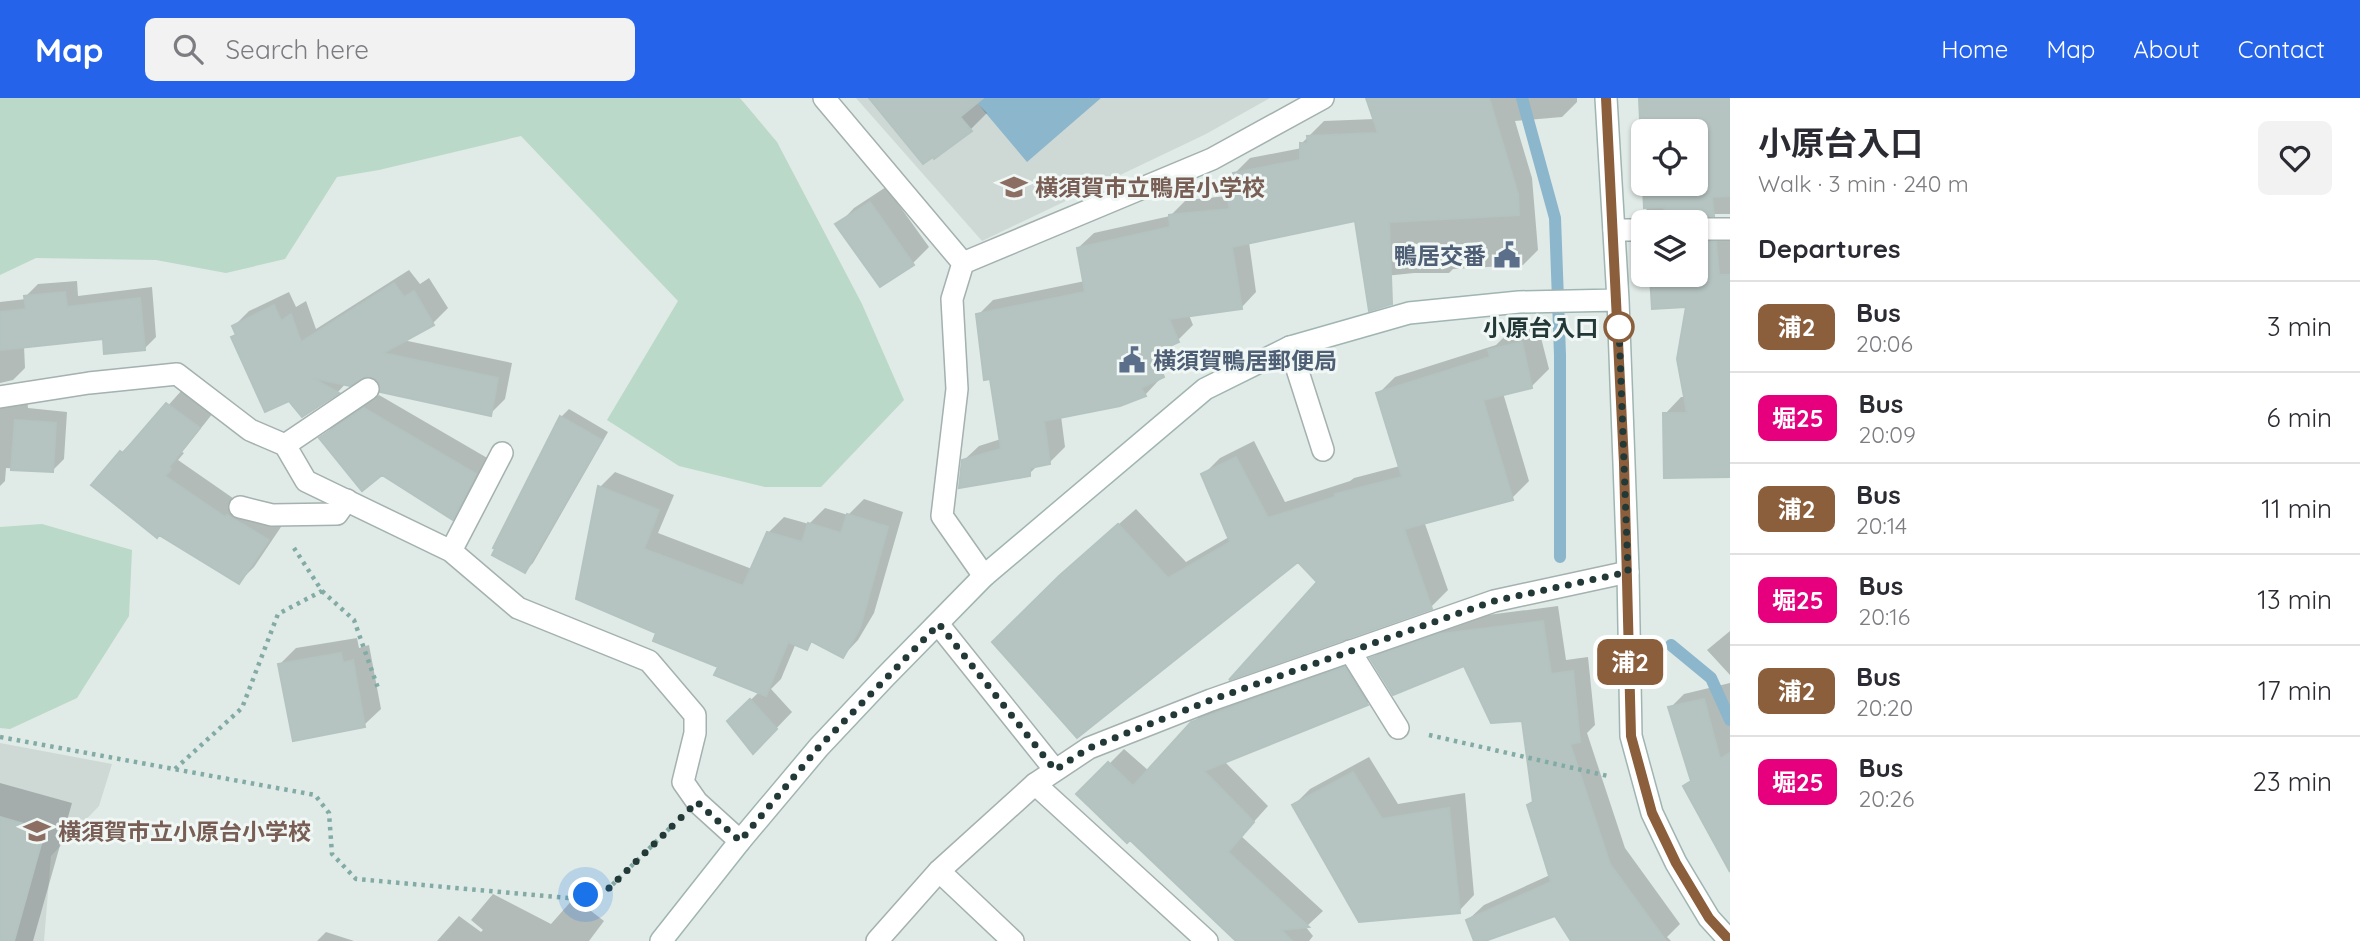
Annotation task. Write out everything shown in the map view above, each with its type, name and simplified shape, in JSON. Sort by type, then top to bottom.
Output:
[{"type":"street","points":[[824,98],[963,263]]},
{"type":"street","points":[[963,263],[1212,159],[1323,98]]},
{"type":"street","points":[[1606,98],[1618,300],[1631,736],[1652,813],[1676,863],[1709,918],[1730,941]]},
{"type":"street","points":[[1708,229],[1730,229]]},
{"type":"street","points":[[1614,230],[1631,230]]},
{"type":"street","points":[[963,263],[952,299],[957,389],[942,516],[984,576]]},
{"type":"street","points":[[662,941],[740,841],[819,747],[984,576],[1205,389],[1290,347],[1409,313],[1519,302],[1618,300]]},
{"type":"street","points":[[1290,347],[1323,450]]},
{"type":"street","points":[[0,397],[152,375],[177,374],[250,430],[285,445],[306,481],[450,551],[518,608],[649,661],[695,715],[695,733],[683,782],[697,802],[740,841]]},
{"type":"street","points":[[285,445],[368,389]]},
{"type":"street","points":[[450,551],[502,453]]},
{"type":"street","points":[[240,507],[272,515],[337,514],[347,500]]},
{"type":"street","points":[[877,941],[939,871],[1035,785],[1089,748],[1211,700],[1494,601],[1628,572]]},
{"type":"street","points":[[939,624],[1055,770]]},
{"type":"street","points":[[1350,651],[1398,728]]},
{"type":"street","points":[[1035,785],[1207,941]]},
{"type":"street","points":[[939,871],[1013,941]]},
{"type":"path","points":[[272,515],[322,592],[354,620],[379,691]]},
{"type":"path","points":[[174,769],[242,708],[278,614],[322,592]]},
{"type":"path","points":[[1398,728],[1644,785]]},
{"type":"path","points":[[0,737],[315,795],[329,813],[332,853],[355,879],[569,898],[604,893],[697,802]]},
{"type":"shaded area","name":"横須賀市立鴨居小学校","points":[[856,98],[1270,98],[1206,134],[982,241]]},
{"type":"shaded area","name":"横須賀市立小原台小学校","points":[[0,743],[112,764],[99,806],[51,856],[44,941],[0,941]]},
{"type":"green space","points":[[0,98],[740,98],[777,142],[862,304],[904,400],[821,487],[765,487],[679,466],[607,420],[678,301],[521,136],[379,170],[337,177],[285,259],[226,273],[156,260],[36,258],[0,275]]},
{"type":"green space","points":[[42,524],[132,550],[129,616],[77,698],[10,729],[0,728],[0,527]]},
{"type":"water","points":[[973,98],[1101,98],[1027,162]]},
{"type":"building","points":[[869,98],[983,98],[960,117],[972,131],[923,164]]},
{"type":"building","points":[[1366,98],[1489,98],[1518,194],[1519,215],[1389,222],[1392,304],[1369,311],[1355,221],[1232,247],[1242,309],[1169,319],[1179,342],[1154,353],[1164,377],[1141,388],[1146,396],[1120,406],[1044,421],[1050,464],[1030,468],[1030,476],[959,488],[962,460],[1001,449],[990,379],[984,380],[976,314],[1085,292],[1077,248],[1170,227],[1169,215],[1230,209],[1227,195],[1238,191],[1233,173],[1300,160],[1300,143],[1308,144],[1307,136],[1378,133]]},
{"type":"building","points":[[1639,98],[1730,98],[1730,196],[1712,197],[1714,216],[1708,216],[1708,210],[1664,210],[1664,207],[1644,208],[1643,196],[1708,196],[1708,119],[1640,119]]},
{"type":"building","points":[[870,202],[914,265],[880,287],[835,224]]},
{"type":"building","points":[[1708,242],[1716,242],[1719,275],[1730,275],[1730,477],[1664,478],[1663,413],[1687,413],[1677,359],[1686,307],[1652,309],[1651,287],[1708,287]]},
{"type":"building","points":[[394,283],[404,297],[414,291],[434,325],[383,353],[498,378],[491,416],[380,392],[378,381],[368,376],[350,386],[313,378],[339,393],[302,417],[289,401],[265,412],[231,337],[236,335],[232,326],[274,305],[281,321],[291,314],[301,342]]},
{"type":"building","points":[[65,292],[67,307],[140,298],[145,350],[104,354],[103,339],[0,350],[0,312],[26,309],[24,296]]},
{"type":"building","points":[[1522,342],[1532,388],[1483,400],[1513,500],[1404,529],[1432,609],[1229,680],[1317,582],[1298,562],[1077,738],[992,642],[1059,576],[1118,524],[1168,578],[1230,542],[1201,474],[1236,457],[1268,518],[1335,497],[1335,494],[1402,477],[1376,393],[1490,357],[1488,350]]},
{"type":"building","points":[[166,403],[200,428],[165,476],[225,517],[227,515],[269,540],[239,584],[159,535],[157,538],[91,485]]},
{"type":"building","points":[[364,408],[476,474],[453,520],[382,475],[362,491],[319,438]]},
{"type":"building","points":[[560,416],[602,440],[525,573],[492,555],[495,549],[493,548]]},
{"type":"building","points":[[15,420],[56,423],[53,472],[11,470]]},
{"type":"building","points":[[598,486],[659,510],[644,549],[743,586],[767,532],[802,542],[808,523],[841,533],[847,514],[888,527],[860,628],[843,658],[811,641],[807,650],[788,642],[766,696],[714,675],[718,667],[653,641],[656,633],[576,599]]},
{"type":"building","points":[[1543,621],[1551,674],[1573,671],[1580,742],[1570,744],[1610,864],[1666,941],[1571,941],[1555,916],[1485,941],[1474,941],[1466,920],[1551,882],[1527,805],[1533,802],[1522,721],[1491,723],[1464,666],[1393,695],[1370,658],[1440,634]]},
{"type":"building","points":[[341,653],[343,663],[353,660],[365,727],[293,741],[278,664]]},
{"type":"building","points":[[1345,667],[1368,705],[1204,771],[1254,822],[1228,852],[1309,927],[1281,930],[1292,941],[1236,941],[1130,840],[1127,843],[1076,794],[1108,762],[1133,786],[1191,722]]},
{"type":"building","points":[[750,699],[777,729],[753,754],[727,721]]},
{"type":"building","points":[[1704,699],[1720,759],[1730,753],[1730,872],[1683,786],[1691,781],[1668,707]]},
{"type":"building","points":[[1353,772],[1382,819],[1449,808],[1460,913],[1359,922],[1292,805]]},
{"type":"building","points":[[0,817],[45,830],[14,941],[0,941]]},
{"type":"waterway","points":[[1522,98],[1555,218],[1560,355],[1560,557]]},
{"type":"waterway","points":[[1671,645],[1711,678],[1730,720]]},
{"type":"bus line","name":"浦2","points":[[1606,98],[1624,463],[1631,736],[1652,813],[1676,863],[1709,918],[1730,941]]},
{"type":"place","name":"横須賀市立鴨居小学校","points":[[1014,187]]},
{"type":"place","name":"鴨居交番","points":[[1507,255]]},
{"type":"place","name":"小原台入口","points":[[1619,327]]},
{"type":"place","name":"横須賀鴨居郵便局","points":[[1132,360]]},
{"type":"place","name":"横須賀市立小原台小学校","points":[[37,831]]},
{"type":"route","points":[[586,895],[604,893],[697,802],[740,841],[819,747],[939,624],[1055,770],[1089,748],[1211,700],[1494,601],[1628,572],[1619,327]]}]
